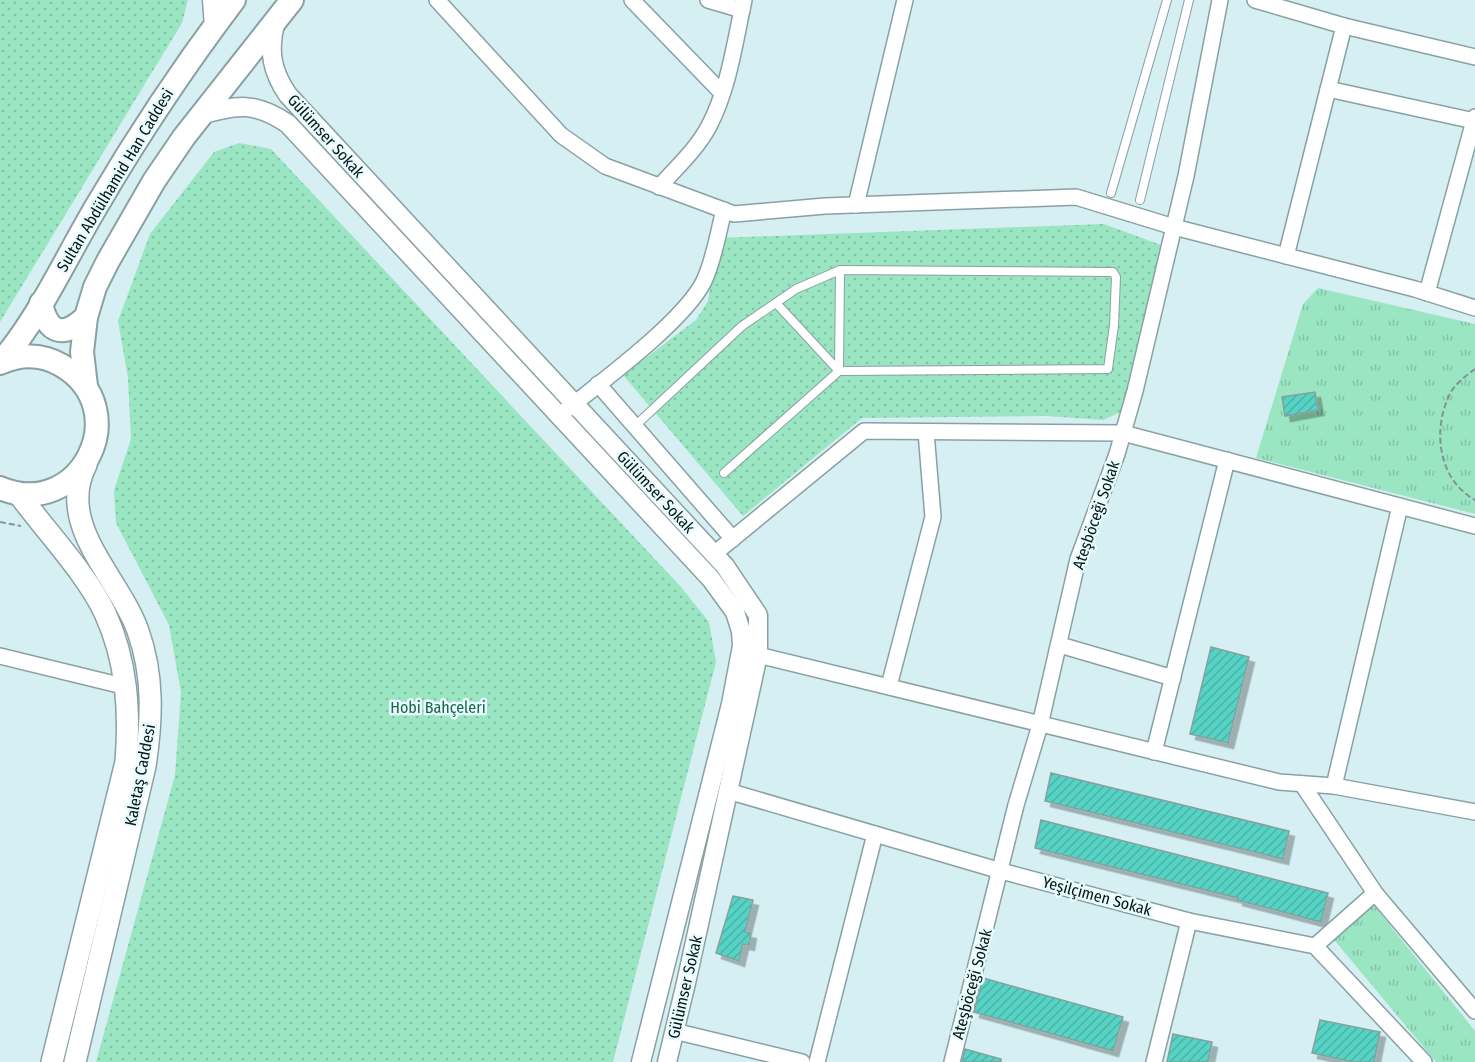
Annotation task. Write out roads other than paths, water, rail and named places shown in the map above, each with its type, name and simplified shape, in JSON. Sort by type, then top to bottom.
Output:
[{"type":"main road","name":"Sultan Abdülhamid Han Caddesi","points":[[1,363],[22,335],[127,153],[234,0]]},
{"type":"main road","name":"Sultan Abdülhamid Han Caddesi","points":[[86,465],[95,446],[98,425],[94,405],[86,386],[82,352],[86,317],[95,287],[154,181],[201,115],[292,0]]},
{"type":"main road","points":[[41,303],[46,321],[52,328],[61,331],[70,330],[86,317]]},
{"type":"main road","points":[[1,363],[12,358],[33,356],[53,360],[71,371],[86,386]]},
{"type":"main road","points":[[6,492],[37,494],[56,489],[86,465]]},
{"type":"main road","name":"Kaletaş Caddesi","points":[[75,1062],[145,766],[151,728],[152,699],[148,671],[133,616],[92,548],[78,512],[76,492],[86,465]]},
{"type":"main road","name":"Kaletaş Caddesi","points":[[6,492],[68,557],[105,611],[117,644],[127,687],[129,722],[126,762],[52,1062]]},
{"type":"street","points":[[212,0],[214,27]]},
{"type":"street","points":[[437,0],[561,135],[605,166],[734,214],[856,205],[1076,197],[1173,227],[1427,293],[1475,308]]},
{"type":"street","points":[[632,0],[722,93]]},
{"type":"street","points":[[659,187],[695,147],[709,126],[722,93],[743,5],[708,0]]},
{"type":"street","points":[[856,205],[905,0]]},
{"type":"street","name":"Ateşböceği Sokak","points":[[952,1062],[1016,805],[1040,725],[1078,559],[1123,433],[1173,227],[1220,0]]},
{"type":"street","points":[[1256,0],[1344,26],[1475,57]]},
{"type":"street","name":"Gülümser Sokak","points":[[275,24],[271,55],[274,72],[288,96],[568,409],[714,554],[758,615],[758,654],[667,1062]]},
{"type":"street","points":[[1286,256],[1344,26]]},
{"type":"street","points":[[1328,88],[1474,119],[1427,293]]},
{"type":"street","points":[[201,115],[231,105],[247,106],[262,109],[288,124],[568,409],[711,579],[735,612],[741,631],[742,646],[731,704],[641,1062]]},
{"type":"street","points":[[568,409],[693,300],[705,280],[724,210]]},
{"type":"street","points":[[598,384],[733,539]]},
{"type":"street","points":[[714,554],[864,431],[1123,433],[1475,526]]},
{"type":"street","points":[[889,686],[933,517],[926,432]]},
{"type":"street","points":[[1154,752],[1227,460]]},
{"type":"street","points":[[1334,786],[1400,506]]},
{"type":"street","points":[[1060,645],[1173,678]]},
{"type":"street","points":[[758,654],[1279,782],[1334,786],[1475,812]]},
{"type":"street","points":[[0,656],[127,687]]},
{"type":"street","points":[[1302,784],[1375,893],[1475,1011]]},
{"type":"street","name":"Yeşilçimen Sokak","points":[[728,791],[1001,871],[1189,921],[1315,946]]},
{"type":"street","points":[[818,1062],[875,834]]},
{"type":"street","points":[[1375,893],[1315,946],[1423,1062]]},
{"type":"street","points":[[1154,1062],[1189,921]]},
{"type":"street","points":[[674,1031],[802,1062]]},
{"type":"lane","points":[[1111,193],[1167,0]]},
{"type":"lane","points":[[1140,200],[1189,0]]},
{"type":"lane","points":[[839,371],[840,270]]},
{"type":"lane","points":[[634,426],[742,326],[796,289],[840,270],[1113,272],[1116,278],[1114,325],[1107,369],[839,371],[724,473]]},
{"type":"lane","points":[[776,303],[839,371]]},
{"type":"park label","name":"Hobi Bahçeleri","points":[[438,707]]}]
